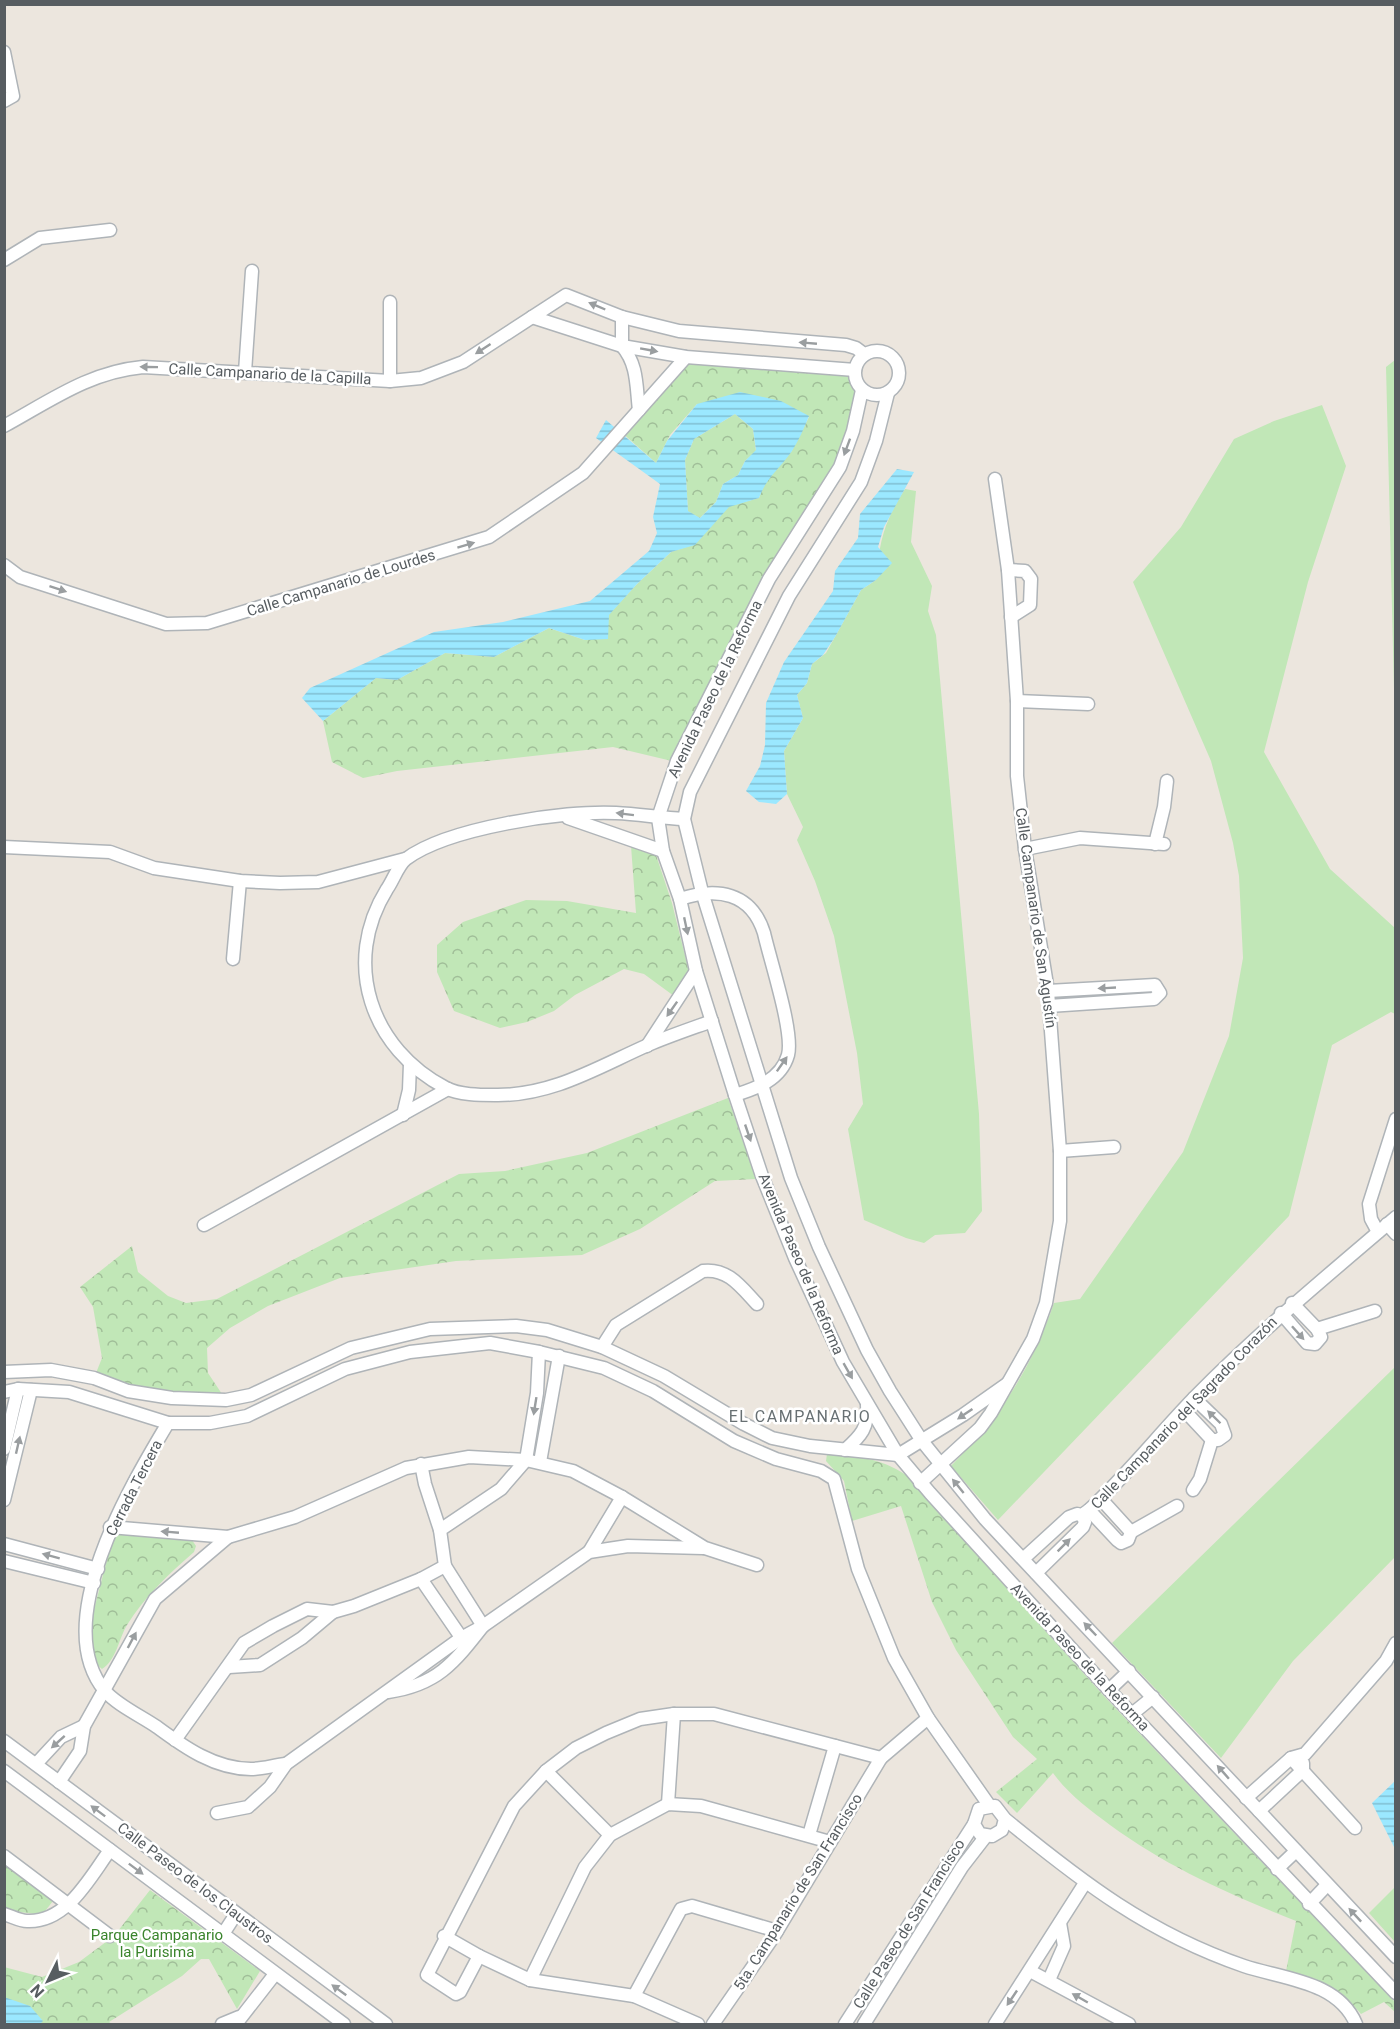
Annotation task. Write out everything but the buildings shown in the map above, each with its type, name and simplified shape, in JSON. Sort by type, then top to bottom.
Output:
[{"type":"street","points":[[4,52],[13,96],[4,101]]},
{"type":"street","points":[[4,260],[40,238],[110,230]]},
{"type":"street","points":[[245,372],[252,271]]},
{"type":"street","name":"Calle Campanario de la Capilla","points":[[4,426],[82,381],[125,368],[245,372],[390,381],[421,378],[463,362],[566,295],[622,317],[679,331],[850,346],[864,354]]},
{"type":"street","points":[[390,302],[390,381]]},
{"type":"street","points":[[532,317],[622,346],[686,357],[855,370]]},
{"type":"street","points":[[622,317],[622,346],[635,368],[639,410]]},
{"type":"street","points":[[880,350],[896,361],[900,372],[898,381],[888,393],[870,395],[862,390],[854,377],[855,370],[864,354],[880,350]]},
{"type":"street","name":"Calle Campanario de Lourdes","points":[[4,566],[20,577],[166,624],[207,623],[489,537],[561,490],[601,454],[686,357]]},
{"type":"street","name":"Avenida Paseo de la Reforma","points":[[862,390],[853,431],[840,467],[770,579],[677,761],[657,818],[663,851],[680,899],[696,971],[735,1095],[762,1176],[795,1258],[843,1362],[898,1455],[1109,1690],[1395,1993]]},
{"type":"street","name":"Avenida Paseo de la Reforma","points":[[888,393],[876,441],[861,482],[789,596],[690,792],[684,819],[702,892],[791,1178],[819,1247],[867,1350],[922,1441],[941,1466],[985,1519],[1395,1957]]},
{"type":"street","name":"Calle Campanario de San Agustín","points":[[920,1482],[941,1466],[980,1428],[1033,1339],[1046,1303],[1060,1221],[1060,1151],[1048,991],[1025,849],[1017,776],[1017,701],[1008,570],[995,479]]},
{"type":"street","points":[[1008,570],[1025,571],[1031,579],[1030,605],[1011,617]]},
{"type":"street","points":[[1017,701],[1088,704]]},
{"type":"street","points":[[1025,849],[1080,838],[1159,844],[1167,781]]},
{"type":"street","points":[[4,847],[110,852],[154,868],[240,881],[318,882],[405,860],[457,834],[559,814],[616,813],[684,819]]},
{"type":"street","points":[[559,814],[663,851]]},
{"type":"street","points":[[405,860],[380,900],[371,922],[365,946],[364,973],[368,1000],[386,1034],[410,1064],[447,1089],[496,1096],[521,1094],[569,1082],[647,1046],[712,1021]]},
{"type":"street","points":[[233,959],[240,881]]},
{"type":"street","points":[[680,899],[702,892],[741,900],[752,908],[760,920],[764,933],[788,1037],[788,1056],[763,1087],[735,1095]]},
{"type":"street","points":[[647,1046],[696,971]]},
{"type":"street","points":[[1048,991],[1155,985],[1160,993],[1154,999],[1049,1006]]},
{"type":"street","points":[[403,1115],[409,1090],[410,1064]]},
{"type":"street","points":[[204,1225],[447,1089]]},
{"type":"street","points":[[1389,1227],[1371,1219],[1370,1204],[1395,1119]]},
{"type":"street","points":[[1060,1151],[1114,1147]]},
{"type":"street","name":"Calle Campanario del Sagrado Corazón","points":[[1023,1559],[1069,1517],[1085,1513],[1101,1499],[1194,1398],[1292,1303],[1389,1227]]},
{"type":"street","points":[[602,1347],[616,1325],[703,1271],[716,1269],[728,1274],[758,1304]]},
{"type":"street","points":[[1281,1313],[1310,1344],[1316,1344],[1321,1337],[1317,1329],[1292,1303]]},
{"type":"street","points":[[1317,1329],[1375,1311]]},
{"type":"street","points":[[4,1372],[51,1370],[94,1378],[128,1391],[210,1401],[251,1395],[351,1348],[430,1329],[516,1326],[547,1330],[602,1347],[664,1376],[772,1438],[810,1446],[898,1455]]},
{"type":"street","points":[[4,1392],[24,1389],[69,1392],[168,1423],[210,1423],[247,1416],[345,1369],[410,1352],[490,1343],[558,1356],[604,1368],[653,1391],[735,1441],[776,1459],[809,1467],[830,1476],[837,1486],[844,1524],[876,1618],[894,1658],[928,1718],[990,1805],[1000,1809],[1005,1819],[1085,1883],[1123,1909],[1200,1949],[1244,1966],[1319,1988],[1342,2004],[1356,2025]]},
{"type":"street","points":[[440,1530],[501,1489],[526,1460],[537,1393],[539,1352]]},
{"type":"street","points":[[540,1462],[558,1356]]},
{"type":"street","name":"Calle Campanario de San Agustín","points":[[898,1455],[1007,1384]]},
{"type":"street","points":[[4,1449],[24,1389]]},
{"type":"street","points":[[4,1500],[24,1389]]},
{"type":"street","points":[[1194,1398],[1225,1429],[1222,1438],[1212,1440]]},
{"type":"street","points":[[845,1450],[864,1431],[868,1418],[867,1404]]},
{"type":"street","points":[[1184,1410],[1212,1440]]},
{"type":"street","name":"Cerrada Tercera","points":[[105,1692],[87,1659],[84,1638],[94,1583],[110,1527],[168,1423]]},
{"type":"street","points":[[1193,1490],[1200,1479],[1212,1440]]},
{"type":"street","points":[[110,1527],[228,1537],[295,1517],[406,1468],[421,1464],[469,1457],[526,1460],[573,1471],[622,1497],[705,1548],[757,1565]]},
{"type":"street","points":[[421,1464],[424,1484],[440,1530],[445,1566],[483,1626]]},
{"type":"street","points":[[217,1813],[248,1807],[270,1786],[286,1764],[386,1692],[464,1642],[483,1626],[590,1552],[622,1497]]},
{"type":"street","points":[[1101,1499],[1131,1532]]},
{"type":"street","points":[[1085,1513],[1121,1543],[1128,1540],[1131,1532],[1177,1506]]},
{"type":"street","name":"Calle Campanario del Sagrado Corazón","points":[[1036,1573],[1083,1527],[1085,1513]]},
{"type":"street","points":[[59,1782],[80,1751],[84,1726],[155,1599],[228,1537]]},
{"type":"street","points":[[4,1544],[98,1569]]},
{"type":"street","points":[[590,1552],[628,1546],[705,1548]]},
{"type":"street","points":[[4,1561],[94,1583]]},
{"type":"street","points":[[229,1667],[260,1665],[302,1638],[333,1612],[422,1579],[445,1566]]},
{"type":"street","points":[[422,1579],[464,1642]]},
{"type":"street","points":[[175,1740],[244,1644],[307,1609],[333,1612]]},
{"type":"street","points":[[1246,1798],[1291,1758],[1305,1754],[1391,1658],[1395,1644]]},
{"type":"street","points":[[1109,1690],[1129,1671]]},
{"type":"street","points":[[105,1692],[175,1740],[212,1762],[250,1769],[286,1764]]},
{"type":"street","points":[[1132,1714],[1153,1697]]},
{"type":"street","points":[[668,1804],[674,1714]]},
{"type":"street","points":[[479,1956],[460,1992],[456,1994],[427,1975],[444,1936],[514,1806],[546,1771],[576,1748],[606,1733],[640,1719],[674,1714],[714,1714],[881,1758]]},
{"type":"street","name":"5ta. Campanario de San Francisco","points":[[713,2025],[777,1931],[881,1758],[928,1718]]},
{"type":"street","points":[[36,1764],[61,1737],[84,1726]]},
{"type":"street","name":"Calle Paseo de los Claustros","points":[[4,1741],[386,2025]]},
{"type":"street","points":[[809,1835],[835,1746]]},
{"type":"street","points":[[1258,1811],[1303,1770],[1305,1754]]},
{"type":"street","points":[[1291,1758],[1355,1828]]},
{"type":"street","name":"Calle Paseo de los Claustros","points":[[4,1771],[344,2025]]},
{"type":"street","points":[[546,1771],[610,1835]]},
{"type":"street","points":[[530,1980],[585,1867],[610,1835],[668,1804],[701,1806],[830,1842]]},
{"type":"street","points":[[990,1805],[979,1809],[974,1824],[976,1829],[986,1836],[998,1834],[1005,1825],[1005,1819]]},
{"type":"street","name":"Calle Paseo de San Francisco","points":[[845,2025],[974,1824]]},
{"type":"street","name":"Calle Paseo de San Francisco","points":[[864,2025],[962,1867],[986,1836]]},
{"type":"street","points":[[4,1914],[27,1921],[48,1918],[70,1904],[110,1850]]},
{"type":"street","points":[[1277,1869],[1296,1851]]},
{"type":"street","points":[[4,1856],[110,1936]]},
{"type":"street","points":[[994,2025],[1085,1883]]},
{"type":"street","points":[[1309,1904],[1327,1885]]},
{"type":"street","points":[[634,1996],[681,1909],[692,1906],[777,1931]]},
{"type":"street","points":[[223,1934],[236,1914]]},
{"type":"street","points":[[1049,1980],[1064,1946],[1060,1923]]},
{"type":"street","points":[[444,1936],[479,1956],[530,1980],[634,1996],[696,2024]]},
{"type":"street","points":[[886,1959],[899,1968]]},
{"type":"street","points":[[1030,1971],[1129,2025]]},
{"type":"street","points":[[222,2025],[237,2021],[275,1974]]},
{"type":"green space","points":[[685,359],[854,372],[862,390],[837,469],[812,505],[676,762],[613,747],[397,771],[363,778],[332,762],[323,721],[376,678],[397,680],[445,653],[494,657],[549,628],[585,640],[637,584],[671,552],[695,544],[729,506],[759,498],[766,479],[791,452],[809,417],[697,404],[670,435],[656,463],[620,431]]},
{"type":"green space","points":[[1395,360],[1395,729],[1386,367]]},
{"type":"green space","points":[[1322,405],[1346,466],[1308,582],[1264,752],[1330,869],[1395,928],[1395,1014],[1391,1012],[1332,1045],[1289,1216],[998,1520],[951,1466],[985,1428],[1012,1391],[1035,1350],[1054,1303],[1080,1299],[1183,1152],[1229,1036],[1243,958],[1239,876],[1233,843],[1211,761],[1133,582],[1181,527],[1234,439],[1274,421]]},
{"type":"green space","points":[[735,414],[753,429],[756,451],[745,461],[738,475],[723,484],[716,502],[700,518],[688,512],[685,460],[694,439]]},
{"type":"green space","points":[[905,489],[916,491],[911,542],[932,586],[928,611],[936,635],[979,1114],[982,1211],[965,1233],[935,1235],[924,1243],[864,1220],[848,1129],[863,1104],[857,1053],[834,936],[815,881],[797,840],[803,827],[787,794],[784,751],[803,718],[797,695],[807,683],[812,664],[826,653],[861,590],[876,580],[887,522]]},
{"type":"green space","points":[[631,846],[656,855],[672,903],[689,972],[674,996],[644,974],[624,969],[575,995],[554,1011],[527,1022],[500,1028],[454,1011],[437,972],[437,945],[463,922],[526,900],[567,901],[636,913]]},
{"type":"green space","points":[[728,1098],[756,1179],[715,1181],[640,1229],[582,1255],[456,1261],[340,1278],[268,1306],[230,1328],[207,1348],[208,1373],[226,1400],[210,1401],[94,1378],[102,1358],[93,1307],[80,1287],[132,1246],[138,1272],[168,1296],[186,1303],[217,1299],[459,1174],[505,1171],[587,1153]]},
{"type":"green space","points":[[1395,1367],[1395,1557],[1293,1661],[1221,1758],[1112,1643]]},
{"type":"green space","points":[[827,1454],[878,1461],[906,1475],[1103,1695],[1395,2002],[1395,2012],[1384,2002],[1361,2014],[1336,1992],[1317,1982],[1286,1971],[1296,1921],[1223,1890],[1177,1867],[1132,1840],[1087,1807],[1053,1773],[1017,1813],[996,1792],[1037,1759],[1013,1737],[956,1650],[932,1602],[901,1506],[852,1521],[844,1481],[826,1461]]},
{"type":"green space","points":[[119,1533],[192,1540],[196,1546],[194,1552],[142,1604],[124,1630],[111,1661],[102,1669],[95,1663],[89,1629],[112,1540]]},
{"type":"green space","points":[[4,1864],[53,1901],[42,1915],[5,1910]]},
{"type":"green space","points":[[1395,1887],[1395,1942],[1369,1913]]},
{"type":"green space","name":"Parque Campanario la Purisima","points":[[150,1890],[260,1971],[237,2009],[209,1959],[201,1959],[182,1976],[109,2022],[112,2024],[5,2024],[4,1967],[42,1977],[79,1962],[114,1936]]},
{"type":"water","points":[[740,392],[781,401],[809,416],[792,451],[770,478],[759,498],[729,507],[695,545],[671,552],[609,615],[608,639],[585,640],[549,628],[494,657],[445,653],[397,680],[376,678],[323,721],[302,698],[310,688],[434,632],[503,622],[590,601],[649,551],[657,533],[653,517],[660,484],[596,438],[606,420],[656,463],[667,441],[697,404]],"holes":[[[735,414],[753,429],[756,450],[745,461],[738,475],[723,484],[716,502],[700,518],[688,511],[685,460],[694,439]]]},
{"type":"water","points":[[897,469],[914,472],[884,527],[878,547],[892,563],[876,580],[861,590],[835,637],[823,655],[812,664],[807,683],[797,695],[803,718],[784,751],[787,794],[776,804],[759,802],[746,791],[760,766],[765,745],[766,703],[784,662],[833,591],[835,571],[858,538],[860,514]]},
{"type":"water","points":[[1395,1781],[1395,1849],[1372,1803]]},
{"type":"water","points":[[4,1997],[30,2006],[43,2021],[40,2024],[5,2024]]},
{"type":"district","name":"EL CAMPANARIO","points":[[800,1416]]}]
